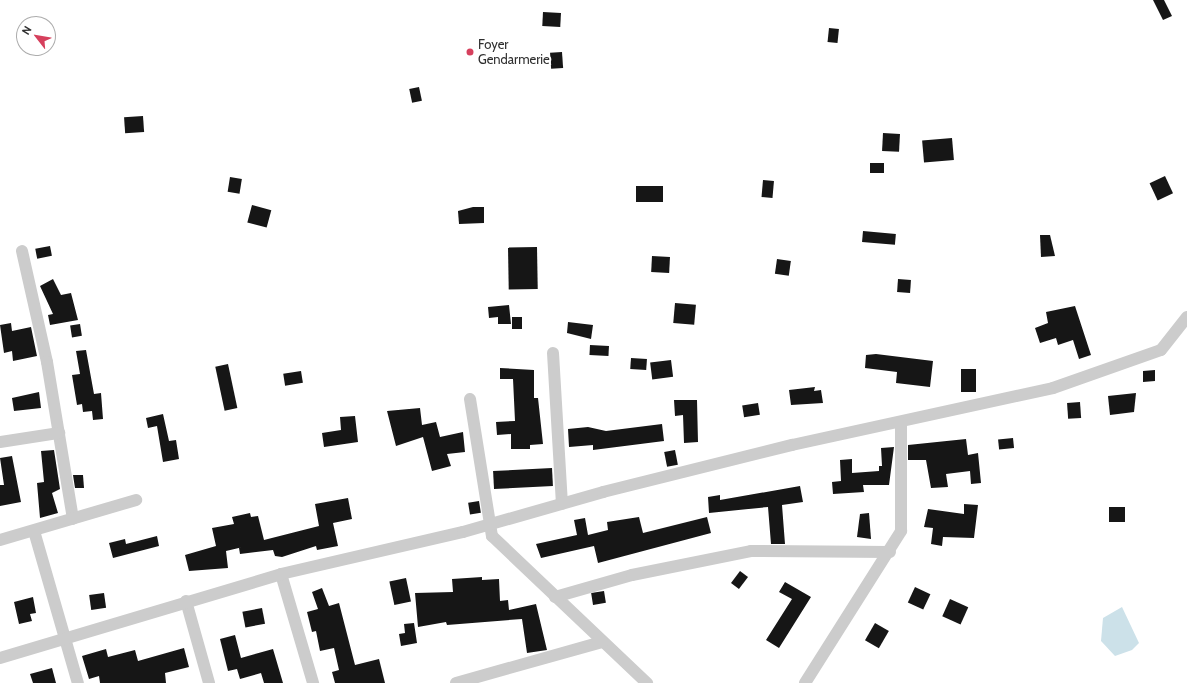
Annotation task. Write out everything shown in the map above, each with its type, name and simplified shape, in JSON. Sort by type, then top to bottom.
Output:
[{"type":"street","points":[[22,251],[59,433],[73,519]]},
{"type":"street","points":[[0,658],[186,601],[281,574],[489,526],[562,504],[792,445],[902,423],[1053,388],[1161,350],[1187,317]]},
{"type":"street","points":[[553,353],[562,504]]},
{"type":"street","points":[[470,399],[489,526],[492,536],[602,642],[647,683]]},
{"type":"street","points":[[805,683],[902,531],[902,423]]},
{"type":"street","points":[[0,442],[59,433]]},
{"type":"street","points":[[0,540],[136,500]]},
{"type":"street","points":[[34,531],[64,639],[78,683]]},
{"type":"street","points":[[555,597],[632,575],[751,551],[890,552]]},
{"type":"street","points":[[281,574],[313,683]]},
{"type":"street","points":[[186,601],[208,683]]},
{"type":"street","points":[[456,683],[602,642]]},
{"type":"water","points":[[1122,607],[1139,643],[1132,650],[1115,656],[1101,641],[1103,618]]},
{"type":"building","points":[[1153,0],[1164,0],[1172,16],[1163,20]]},
{"type":"building","points":[[543,12],[561,13],[560,27],[542,26]]},
{"type":"building","points":[[829,28],[839,29],[837,43],[828,42]]},
{"type":"building","points":[[562,52],[563,68],[551,69],[550,53]]},
{"type":"building","points":[[419,87],[422,101],[412,103],[409,89]]},
{"type":"building","points":[[143,116],[144,132],[125,133],[124,117]]},
{"type":"building","points":[[883,133],[900,134],[899,152],[882,151]]},
{"type":"building","points":[[952,138],[954,160],[924,163],[922,141]]},
{"type":"building","points":[[870,163],[884,163],[884,173],[870,173]]},
{"type":"building","points":[[1165,176],[1173,193],[1158,200],[1150,183]]},
{"type":"building","points":[[230,177],[242,179],[240,194],[228,192]]},
{"type":"building","points":[[763,180],[774,181],[772,198],[762,197]]},
{"type":"building","points":[[636,186],[663,186],[663,202],[636,202]]},
{"type":"building","points":[[252,205],[271,210],[267,228],[247,222]]},
{"type":"building","points":[[473,207],[484,207],[484,223],[459,224],[458,211]]},
{"type":"building","points":[[863,231],[896,234],[895,245],[862,242]]},
{"type":"building","points":[[1040,235],[1050,235],[1055,256],[1041,257]]},
{"type":"building","points":[[50,246],[52,256],[37,259],[35,249]]},
{"type":"building","points":[[537,247],[538,289],[509,289],[508,248]]},
{"type":"building","points":[[652,256],[670,257],[669,273],[651,272]]},
{"type":"building","points":[[777,259],[791,261],[789,276],[775,274]]},
{"type":"building","points":[[53,279],[61,295],[71,293],[78,320],[50,325],[48,315],[53,314],[40,286]]},
{"type":"building","points":[[898,279],[911,280],[910,293],[897,292]]},
{"type":"building","points":[[675,303],[696,305],[694,325],[673,323]]},
{"type":"building","points":[[509,305],[511,324],[498,324],[498,317],[489,318],[488,307]]},
{"type":"building","points":[[1075,306],[1091,355],[1079,359],[1073,340],[1058,345],[1056,338],[1040,343],[1035,328],[1048,323],[1046,312]]},
{"type":"building","points":[[512,317],[522,317],[522,329],[512,329]]},
{"type":"building","points":[[568,322],[593,325],[591,339],[567,333]]},
{"type":"building","points":[[11,323],[12,331],[31,327],[37,356],[13,361],[12,351],[4,353],[0,325]]},
{"type":"building","points":[[80,324],[82,336],[72,337],[70,326]]},
{"type":"building","points":[[590,345],[609,346],[608,356],[589,355]]},
{"type":"building","points":[[86,350],[94,394],[101,393],[103,419],[93,420],[92,411],[83,412],[82,404],[77,405],[72,375],[80,374],[76,351]]},
{"type":"building","points":[[876,354],[933,361],[930,387],[896,383],[897,372],[865,368],[866,355]]},
{"type":"building","points":[[631,358],[647,359],[646,370],[630,369]]},
{"type":"building","points":[[671,360],[673,377],[652,379],[650,363]]},
{"type":"building","points":[[228,364],[237,408],[225,411],[215,367]]},
{"type":"building","points":[[500,368],[534,370],[534,398],[538,398],[543,444],[530,445],[530,449],[511,449],[511,434],[497,435],[496,422],[515,421],[513,379],[500,379]]},
{"type":"building","points":[[961,369],[976,369],[976,392],[961,392]]},
{"type":"building","points":[[1155,370],[1155,381],[1143,382],[1143,371]]},
{"type":"building","points":[[301,371],[303,383],[285,386],[283,374]]},
{"type":"building","points":[[815,387],[814,391],[821,390],[823,403],[791,405],[789,390]]},
{"type":"building","points":[[39,392],[41,408],[14,411],[12,398]]},
{"type":"building","points":[[1136,393],[1134,412],[1110,415],[1108,396]]},
{"type":"building","points":[[674,400],[697,400],[698,442],[684,443],[683,415],[675,416]]},
{"type":"building","points":[[1080,402],[1081,418],[1068,419],[1067,403]]},
{"type":"building","points":[[758,403],[760,415],[744,417],[742,406]]},
{"type":"building","points":[[420,408],[422,425],[436,422],[440,437],[463,432],[465,452],[447,454],[451,466],[432,471],[423,437],[396,446],[387,411]]},
{"type":"building","points":[[163,414],[169,441],[176,440],[179,459],[163,462],[157,426],[148,428],[146,418]]},
{"type":"building","points":[[355,416],[358,442],[324,447],[322,433],[341,430],[340,417]]},
{"type":"building","points":[[662,424],[664,441],[593,450],[593,445],[569,447],[568,429],[588,427],[606,431]]},
{"type":"building","points":[[1013,438],[1014,448],[999,450],[998,440]]},
{"type":"building","points":[[966,439],[968,455],[978,453],[981,483],[971,484],[970,471],[946,474],[948,487],[931,488],[926,460],[908,460],[908,445]]},
{"type":"building","points":[[894,447],[889,485],[863,485],[864,492],[833,494],[832,482],[841,481],[840,460],[852,459],[852,473],[879,471],[879,466],[882,466],[881,448]]},
{"type":"building","points":[[54,450],[60,489],[52,493],[58,513],[40,518],[37,483],[44,482],[41,451]]},
{"type":"building","points":[[675,450],[678,465],[667,467],[664,452]]},
{"type":"building","points":[[12,456],[21,502],[0,506],[0,485],[4,485],[0,458]]},
{"type":"building","points":[[552,468],[553,486],[494,489],[493,471]]},
{"type":"building","points":[[73,475],[83,475],[84,488],[75,488]]},
{"type":"building","points":[[800,486],[803,502],[782,505],[785,544],[771,544],[768,507],[709,513],[708,497],[720,495],[720,500]]},
{"type":"building","points":[[348,498],[352,519],[333,523],[338,546],[317,550],[316,546],[282,557],[275,556],[273,550],[240,554],[239,548],[243,547],[226,551],[228,568],[189,571],[185,555],[216,546],[212,528],[234,524],[232,517],[250,513],[251,517],[258,516],[264,540],[319,526],[315,504]]},
{"type":"building","points":[[479,501],[481,513],[470,515],[468,503]]},
{"type":"building","points":[[964,504],[978,505],[974,538],[943,537],[942,546],[931,544],[933,528],[924,527],[928,509],[964,514]]},
{"type":"building","points":[[1109,507],[1125,507],[1125,522],[1109,522]]},
{"type":"building","points":[[869,513],[871,539],[857,537],[860,514]]},
{"type":"building","points":[[639,517],[643,533],[707,517],[711,533],[598,563],[594,546],[541,558],[536,544],[577,535],[574,520],[585,518],[588,535],[608,530],[607,522]]},
{"type":"building","points":[[157,536],[159,546],[113,558],[109,543],[125,539],[126,544]]},
{"type":"building","points":[[740,571],[748,577],[739,589],[731,583]]},
{"type":"building","points":[[482,577],[482,580],[499,579],[500,601],[508,600],[509,610],[536,604],[547,650],[527,653],[522,619],[447,625],[446,622],[418,627],[415,593],[453,592],[452,579]]},
{"type":"building","points":[[406,578],[411,601],[394,605],[389,582]]},
{"type":"building","points":[[785,582],[811,597],[779,648],[766,640],[792,599],[779,592]]},
{"type":"building","points":[[915,587],[930,594],[923,610],[908,602]]},
{"type":"building","points":[[322,588],[329,606],[339,603],[355,665],[379,659],[385,683],[335,683],[332,672],[339,670],[334,648],[320,651],[316,631],[312,632],[307,612],[318,609],[312,592]]},
{"type":"building","points":[[604,591],[606,603],[593,605],[591,593]]},
{"type":"building","points":[[104,593],[106,608],[91,610],[89,595]]},
{"type":"building","points":[[33,597],[36,613],[30,614],[32,621],[19,624],[14,602]]},
{"type":"building","points":[[950,599],[968,607],[961,624],[942,616]]},
{"type":"building","points":[[262,608],[265,624],[245,628],[242,612]]},
{"type":"building","points":[[414,623],[417,643],[401,646],[399,634],[405,633],[404,624]]},
{"type":"building","points":[[875,623],[889,631],[879,648],[865,640]]},
{"type":"building","points":[[235,635],[241,658],[273,649],[283,683],[264,683],[261,673],[240,679],[237,669],[228,671],[220,639]]},
{"type":"building","points":[[184,648],[189,667],[165,673],[166,683],[100,683],[99,676],[89,679],[82,656],[106,649],[108,657],[135,650],[138,661]]},
{"type":"building","points":[[52,668],[56,683],[33,683],[30,674]]},
{"type":"place","name":"Foyer Gendarmerie","points":[[470,52]]}]
